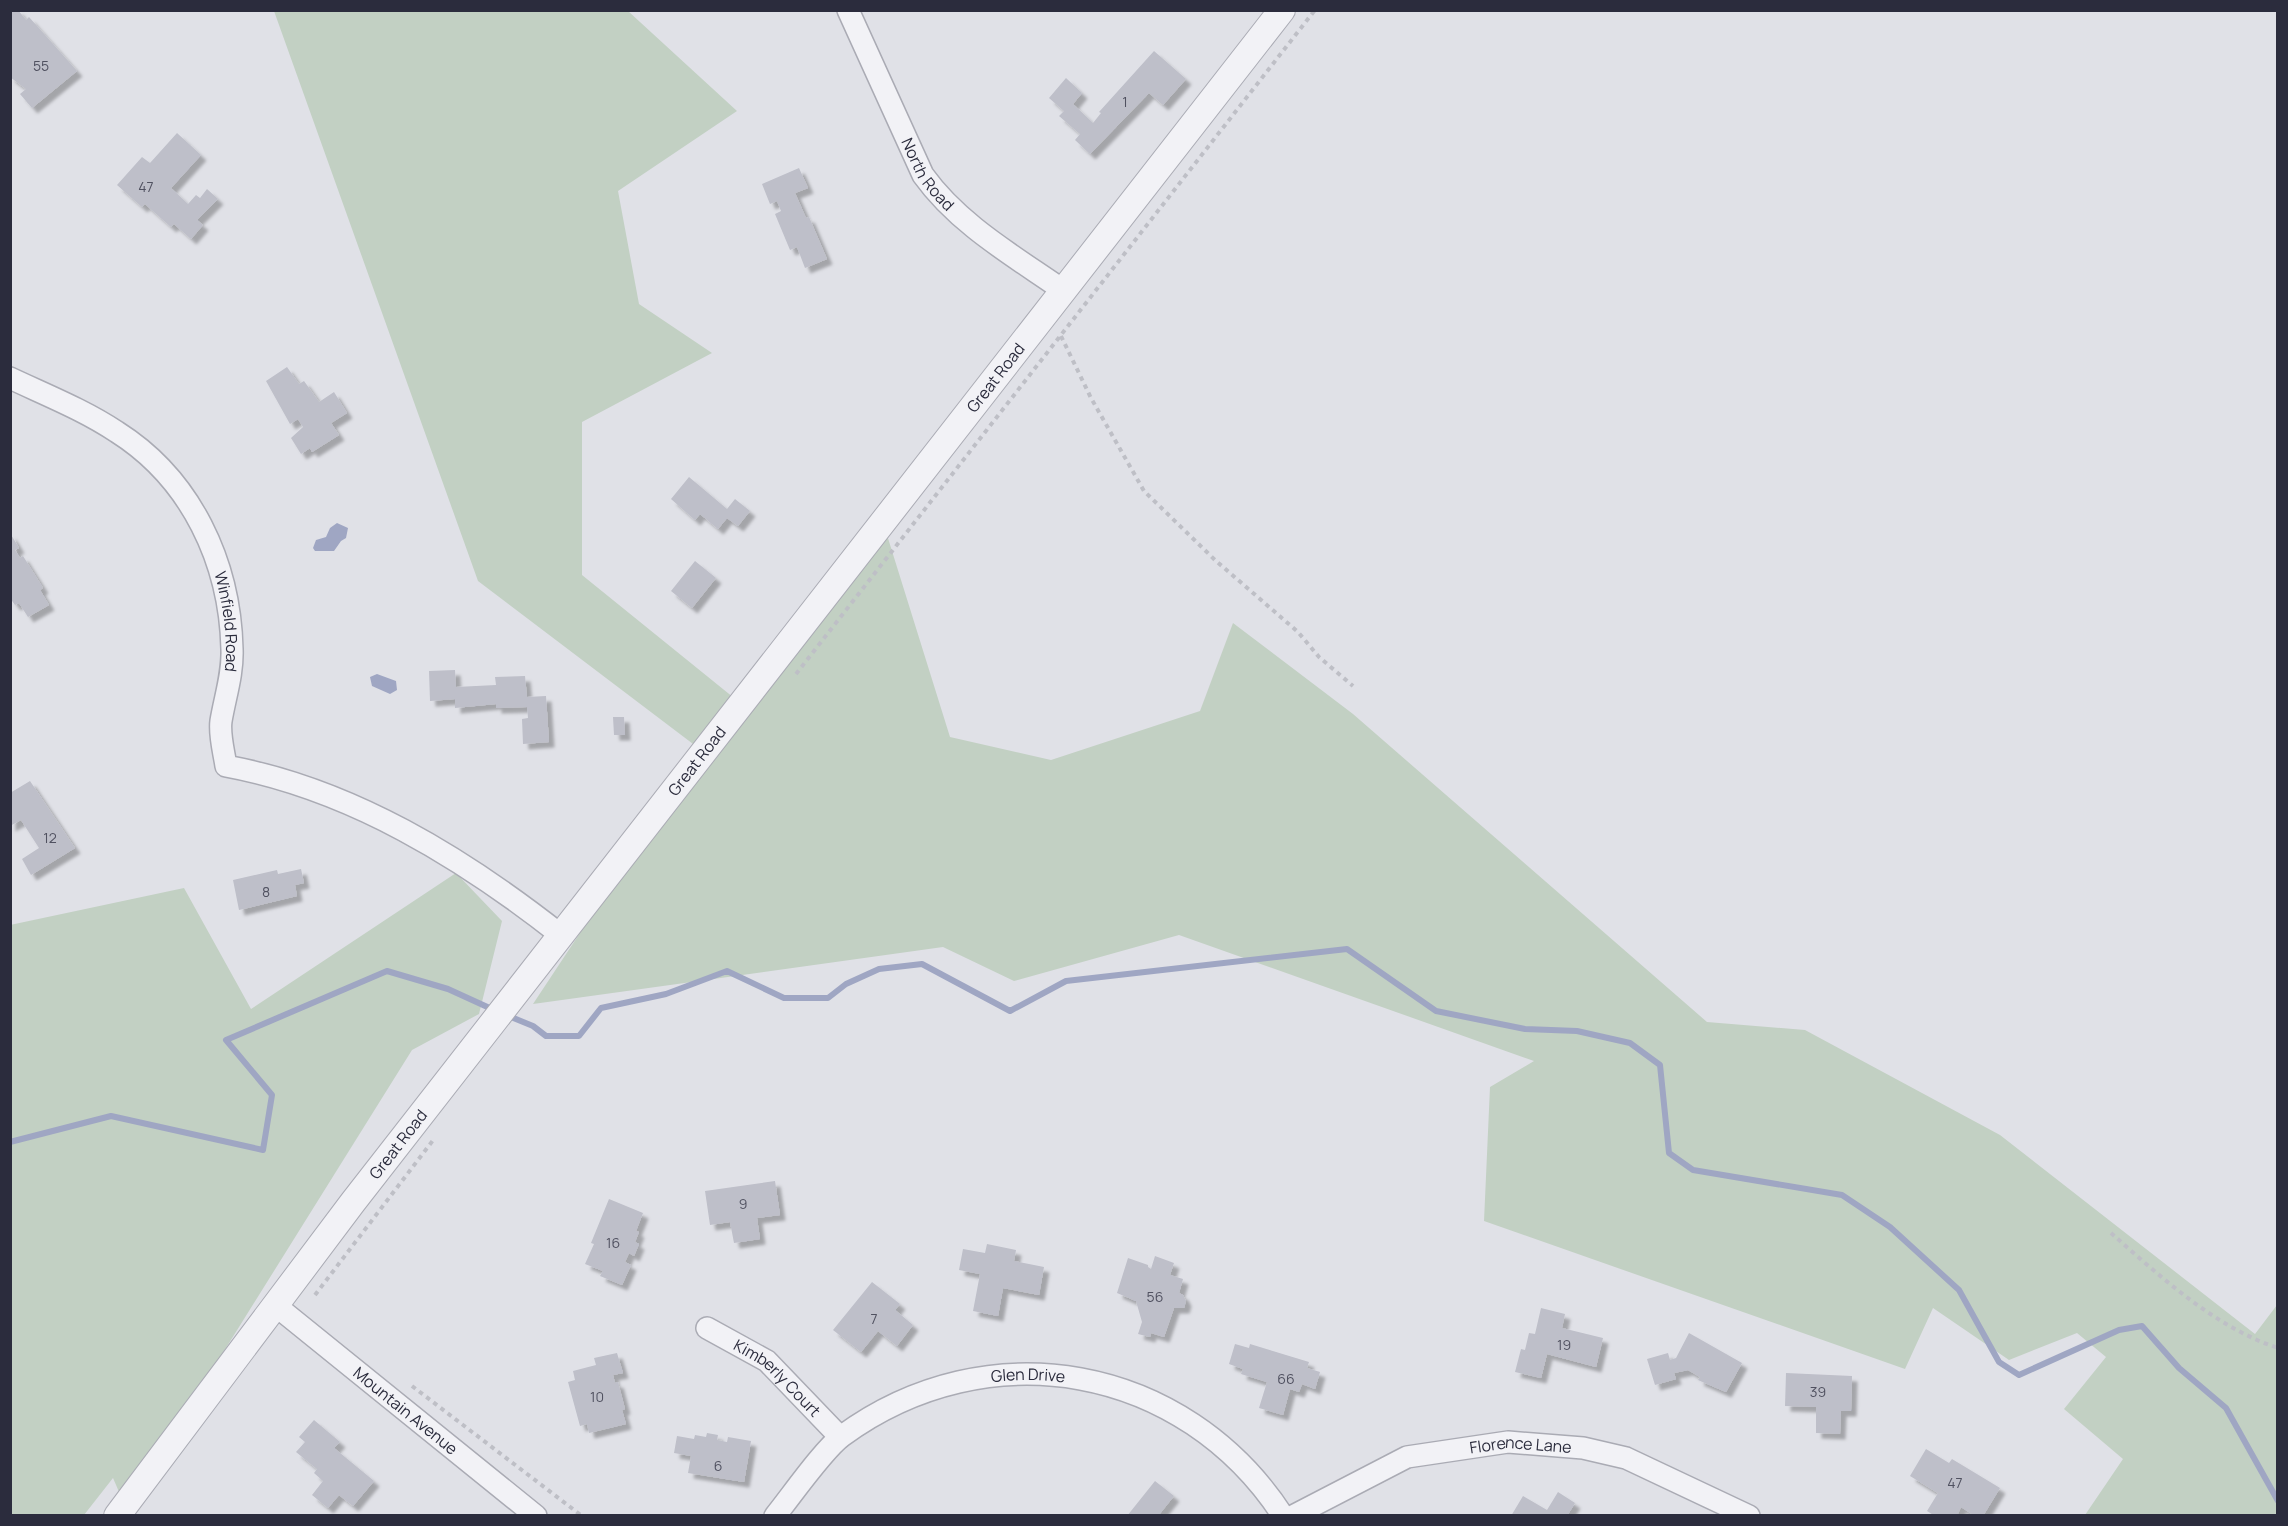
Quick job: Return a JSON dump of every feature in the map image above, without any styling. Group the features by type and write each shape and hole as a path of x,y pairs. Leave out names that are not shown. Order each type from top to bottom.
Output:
{"street":[{"name":"North Road","path":"848,10 923,175 940,199 957,216 1064,291"},
{"name":"Great Road","path":"117,1515 285,1312 562,936 1064,291 1273,15"},
{"name":"Winfield Road","path":"10,378 117,432 146,454 171,479 192,508 209,539 223,577 231,617 232,653 229,688 221,723 226,766 270,774 342,801 397,827 463,864 562,936"},
{"name":"Mountain Avenue","path":"285,1312 536,1515"},
{"name":"Kimberly Court","path":"707,1328 767,1361 840,1437"},
{"name":"Glen Drive","path":"775,1515 840,1437 891,1405 960,1380 1033,1373 1070,1376 1106,1383 1151,1399 1188,1419 1218,1441 1248,1469 1283,1515"},
{"name":"Florence Lane","path":"1293,1515 1407,1457 1508,1442 1583,1448 1626,1458 1749,1515"}],"path":[{"path":"789,683 1315,10"},
{"path":"1061,336 1091,399 1144,491 1215,560 1298,632 1319,657 1353,686"},
{"path":"285,1312 436,1136"},
{"path":"2111,1233 2174,1288 2233,1327 2277,1348"},
{"path":"411,1386 582,1515"}],"green space":[{"path":"274,11 628,11 737,111 618,191 639,304 712,353 582,422 582,575 739,702 882,519 950,737 1051,760 1200,711 1233,623 1353,714 1707,1022 1805,1030 2000,1135 2255,1334 2277,1305 2277,1515 2085,1515 2123,1459 2064,1409 2106,1357 2077,1333 2009,1360 1933,1308 1905,1369 1484,1221 1490,1087 1534,1061 1179,935 1014,981 943,947 533,1004 701,750 478,581"},
{"path":"456,873 502,921 479,1014 412,1050 126,1508 113,1478 84,1515 11,1515 10,925 184,888 251,1009"}],"water":[{"path":"337,523 348,528 346,538 334,551 315,551 313,548 316,540 326,537 330,528"},
{"path":"377,674 396,681 397,690 390,694 372,686 370,677"}],"building":[{"path":"10,10 18,10 26,20 29,17 77,71 32,108 20,94 26,89 10,77"},
{"path":"1154,51 1186,79 1163,105 1149,93 1090,154 1075,140 1080,134 1059,116 1064,111 1049,98 1066,78 1082,93 1073,104 1093,123 1101,113 1099,112"},
{"path":"177,133 201,155 171,188 188,204 196,195 200,198 207,189 218,199 197,220 203,225 191,239 174,224 171,227 145,204 142,207 117,185 142,157 150,163"},
{"path":"799,168 808,188 795,193 806,218 809,217 827,259 805,268 797,247 790,250 775,214 781,211 777,201 770,204 762,184"},
{"path":"287,367 299,384 304,381 319,402 334,392 347,413 331,423 339,435 312,452 310,448 301,454 291,438 303,427 298,419 290,424 266,381"},
{"path":"689,477 727,509 735,499 750,511 738,526 727,518 718,529 700,514 695,520 671,499"},
{"path":"10,533 19,548 15,550 20,558 23,556 43,588 40,590 49,605 28,617 19,603 15,605 10,598"},
{"path":"695,561 716,578 692,608 671,591"},
{"path":"455,670 456,687 496,685 495,677 525,676 527,697 546,696 549,742 523,744 522,719 528,718 527,707 496,708 496,704 455,708 455,699 430,701 429,671"},
{"path":"613,717 624,717 625,735 614,735"},
{"path":"30,781 75,848 31,875 22,859 39,848 21,820 10,826 10,793"},
{"path":"301,869 304,883 295,885 297,896 239,910 233,880 277,870 278,874"},
{"path":"775,1181 780,1215 757,1218 760,1239 734,1243 730,1222 710,1225 705,1191"},
{"path":"609,1199 643,1213 636,1231 639,1232 635,1242 639,1244 634,1256 629,1253 625,1262 631,1265 622,1285 600,1276 603,1271 585,1264"},
{"path":"987,1244 1016,1250 1014,1261 1044,1267 1039,1295 1003,1288 998,1316 973,1311 980,1274 959,1270 963,1249 985,1253"},
{"path":"1155,1256 1174,1263 1170,1275 1183,1279 1179,1293 1186,1301 1184,1308 1174,1308 1164,1337 1151,1333 1150,1337 1138,1334 1142,1322 1136,1301 1117,1293 1128,1258 1148,1265 1151,1269"},
{"path":"872,1282 900,1304 895,1310 913,1325 897,1346 878,1331 861,1352 833,1330"},
{"path":"1541,1308 1565,1314 1562,1328 1603,1338 1596,1367 1547,1354 1541,1378 1515,1372 1521,1349 1525,1350 1529,1333 1535,1334"},
{"path":"1689,1333 1742,1363 1726,1392 1698,1380 1700,1377 1688,1370 1674,1373 1676,1379 1655,1385 1647,1359 1668,1353 1670,1360 1676,1358"},
{"path":"1235,1344 1249,1348 1250,1344 1309,1362 1307,1368 1320,1372 1315,1389 1302,1384 1299,1392 1290,1389 1283,1415 1259,1408 1267,1382 1241,1374 1243,1369 1229,1364"},
{"path":"617,1353 623,1373 613,1375 615,1383 618,1382 625,1409 622,1410 626,1424 589,1433 587,1424 580,1426 568,1382 575,1380 573,1371 596,1365 594,1358"},
{"path":"1786,1373 1852,1376 1851,1411 1841,1411 1840,1434 1816,1433 1816,1407 1785,1406"},
{"path":"314,1420 340,1442 334,1448 374,1481 353,1506 339,1495 328,1508 312,1495 323,1481 314,1473 317,1469 296,1452 305,1442 299,1437"},
{"path":"707,1433 718,1435 717,1440 727,1442 728,1437 751,1441 744,1482 688,1473 691,1456 674,1453 677,1436 694,1439 695,1435 706,1437"},
{"path":"1926,1449 1949,1463 1952,1459 2000,1488 1983,1516 1975,1516 1961,1507 1957,1516 1935,1516 1927,1511 1938,1493 1910,1476"},
{"path":"1155,1481 1174,1496 1158,1516 1127,1516"},
{"path":"1558,1492 1575,1503 1567,1516 1511,1516 1523,1496 1547,1510"}],"waterway":[{"path":"506,1015 533,1026 546,1036 579,1036 601,1008 666,994 727,971 784,998 828,998 846,984 879,969 922,964 1010,1011 1066,981 1347,949 1436,1011 1525,1029 1577,1031 1630,1043 1660,1065 1669,1153 1693,1170 1842,1195 1890,1227 1959,1290 1999,1362 2019,1375 2119,1330 2142,1326 2179,1368 2226,1408 2278,1501"},
{"path":"10,1142 111,1116 263,1150 272,1095 226,1040 387,971 448,989 494,1010"}]}
